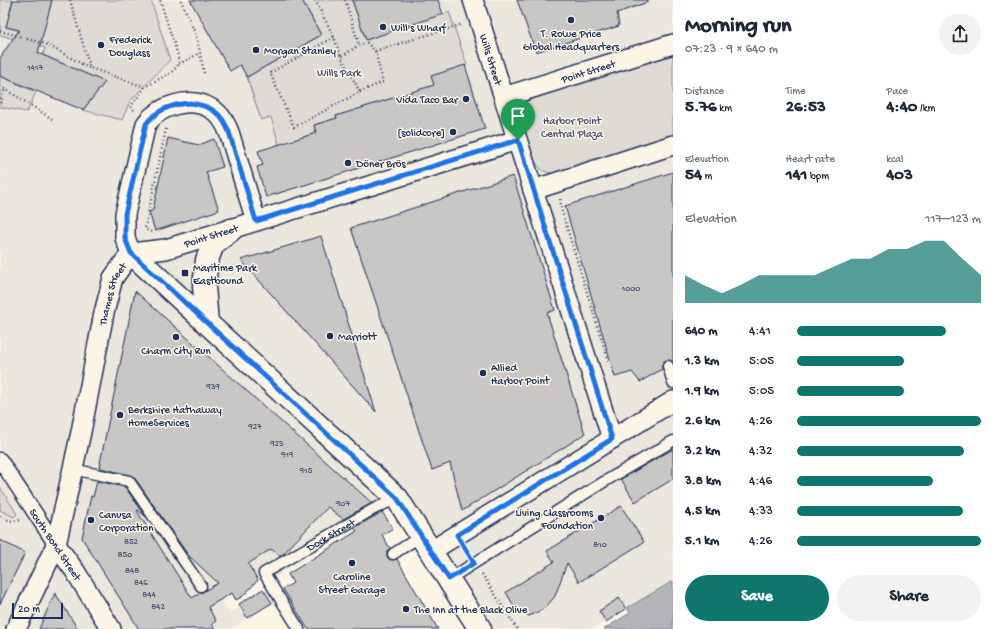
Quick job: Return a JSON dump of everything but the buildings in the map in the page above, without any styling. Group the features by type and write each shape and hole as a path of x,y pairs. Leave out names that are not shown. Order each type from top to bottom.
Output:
{"street":[{"name":"Wills Street","path":"473,0 612,439"},
{"name":"Point Street","path":"504,97 673,44"},
{"name":"Thames Street","path":"16,629 56,545 105,306 113,278 131,253 125,238 125,214 146,124 150,118 158,112 178,104 190,103 210,107 218,114 225,121 229,132 256,221"},
{"name":"Point Street","path":"131,253 166,249 518,140"},
{"path":"533,190 673,145"},
{"path":"207,323 204,286 207,260 213,244 231,230"},
{"path":"131,253 397,498 480,629"},
{"path":"426,544 612,439 673,401"},
{"name":"South Bond Street","path":"0,460 56,545 75,570 111,629"}],"lane":[{"path":"668,366 673,383"},
{"path":"449,579 596,487 673,441"},
{"path":"72,469 130,481 201,586"},
{"name":"Dock Street","path":"299,629 264,573 372,510 397,498"},
{"path":"393,554 426,544"}],"path":[{"path":"70,0 90,68"},
{"path":"160,0 179,59 179,64"},
{"path":"181,0 197,38 204,73"},
{"path":"315,0 334,37 341,57 360,92"},
{"path":"345,0 359,45"},
{"path":"375,51 479,20"},
{"path":"0,31 22,37"},
{"path":"334,37 270,73 294,127 360,92 384,82 375,51 367,43 359,45 341,57"},
{"path":"27,39 46,44 90,68 145,87"},
{"path":"134,110 131,108 132,105 145,87 172,72 179,64 200,54"},
{"path":"0,88 5,89 54,120"},
{"path":"0,103 5,89"},
{"path":"145,229 166,127 164,125"},
{"path":"474,563 517,629"}],"shaded area":[{"path":"151,0 673,0 673,580 593,629 481,629 397,496 270,581 264,573 221,599 230,613 273,586 280,598 230,629 0,629 0,107 27,112 36,92 0,76 0,35 45,48 43,55 105,82 92,98 121,120 130,101 170,60"},
{"path":"673,581 673,629 604,629 630,613 627,608"}],"green space":[{"path":"0,0 13,0 6,27 42,36 52,0 151,0 170,60 130,101 122,120 83,110 105,82 43,55 45,48 0,35"},
{"name":"Wills Park","path":"302,0 352,0 366,39 449,12 467,65 432,76 436,89 425,88 336,116 337,118 314,125 316,133 279,145 271,117 261,120 247,77 321,35"},
{"name":"Harbor Point Central Plaza","path":"673,53 673,135 559,172 546,172 539,167 526,138 522,120 522,107 526,102 534,97"},
{"path":"0,76 36,92 27,112 0,107"},
{"path":"0,487 17,514 14,517 0,510"}],"place":[{"name":"T. Rowe Price Global Headquarters","path":"571,20"},
{"name":"Will's Wharf","path":"383,27"},
{"name":"Frederick Douglass","path":"101,45"},
{"name":"Morgan Stanley","path":"256,50"},
{"name":"Vida Taco Bar","path":"466,99"},
{"name":"[solidcore]","path":"453,132"},
{"name":"Döner Brös","path":"348,163"},
{"name":"Maritime Park Eastbound","path":"185,273"},
{"name":"Marriott","path":"330,336"},
{"name":"Charm City Run","path":"176,337"},
{"name":"Allied Harbor Point","path":"483,373"},
{"name":"Berkshire Hathaway HomeServices","path":"120,415"},
{"name":"Living Classrooms Foundation","path":"601,518"},
{"name":"Canusa Corporation","path":"91,520"},
{"name":"Caroline Street Garage","path":"352,563"},
{"name":"The Inn at the Black Olive","path":"406,609"}],"route":[{"path":"178,104 201,104 210,107 225,121 256,221 518,140 612,439 457,535 474,563 449,579 397,498 131,253 125,238 125,214 146,124 150,118 158,112 178,104"}]}
